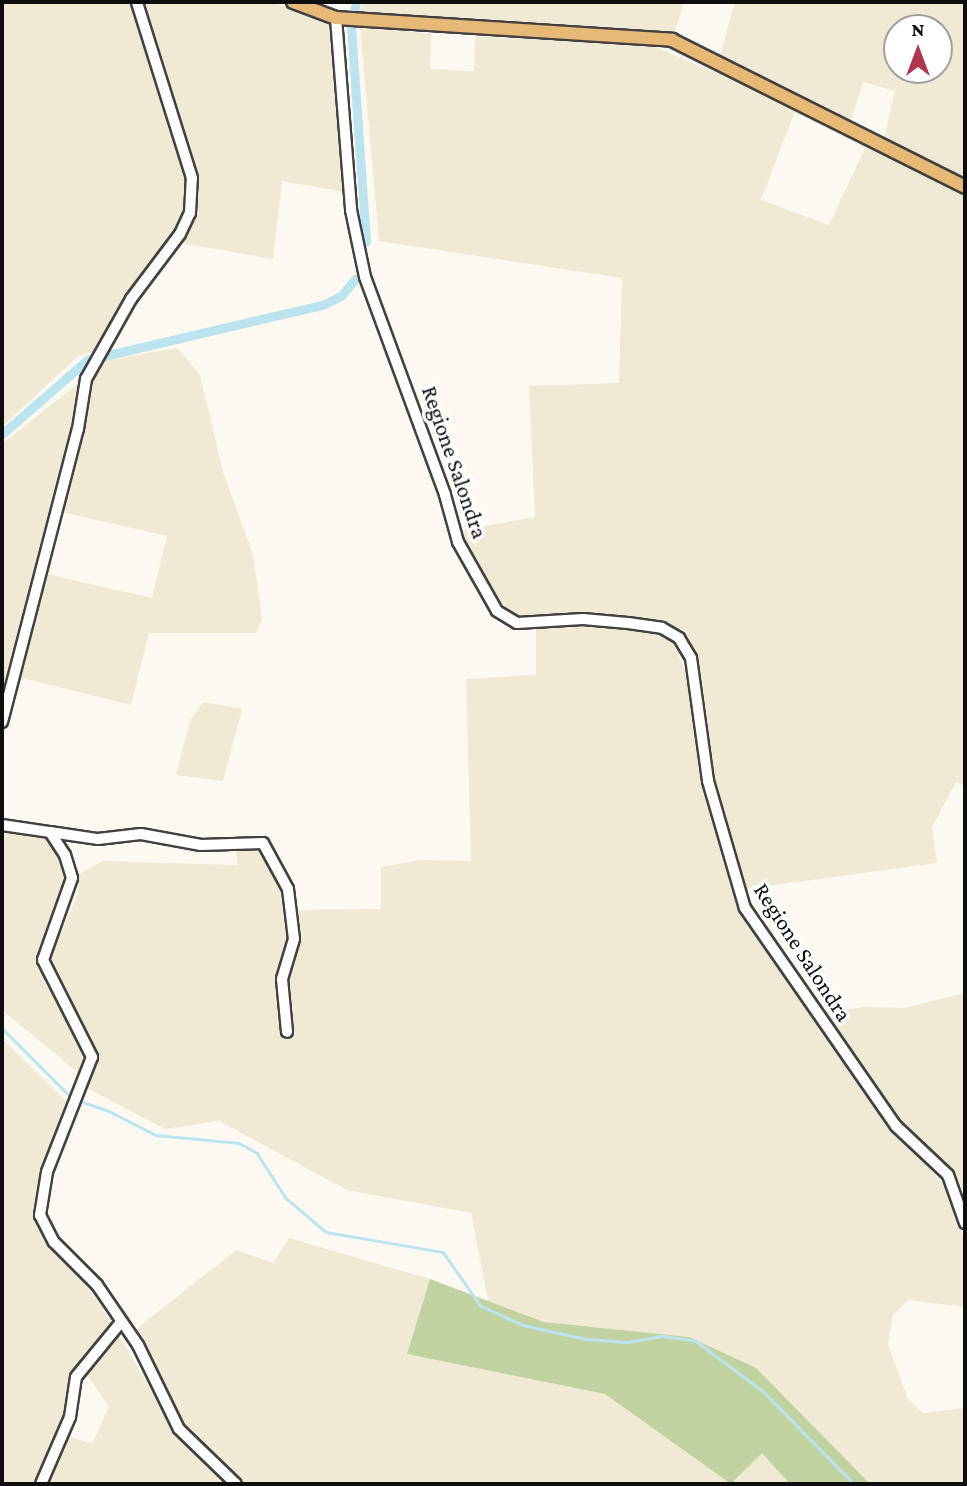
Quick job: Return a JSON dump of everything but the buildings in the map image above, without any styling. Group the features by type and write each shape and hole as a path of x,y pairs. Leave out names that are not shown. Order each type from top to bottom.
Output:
{"main road":[{"path":"293,2 347,19 672,40 965,187"}],"street":[{"path":"2,722 92,365 190,213 192,178 137,2"},
{"name":"Regione Salondra","path":"347,19 351,210 365,277 445,495 458,542 497,611 517,623 583,619 628,622 662,628 679,638 691,658 708,782 745,908 896,1126 948,1175 965,1223"},
{"path":"2,825 98,839 141,834 201,845 263,843 288,889 293,939 282,979 287,1032"},
{"path":"50,832 72,878 43,960 57,994 89,1043 92,1057 47,1172 40,1215 54,1242 97,1285 138,1345 178,1429 236,1484"},
{"path":"41,1484 70,1417 76,1377 121,1322"}],"shaded area":[{"path":"2,2 271,2 333,23 345,192 282,181 273,259 169,241 123,301 94,352 78,356 2,427"},
{"path":"363,2 684,2 673,38 661,34 360,13"},
{"path":"735,2 965,2 965,178 884,139 895,91 863,82 850,124 720,56"},
{"path":"360,26 431,34 430,69 474,71 475,36 654,46 796,108 761,200 829,225 867,144 965,193 965,786 956,782 932,827 937,863 746,889 716,788 701,673 685,630 597,614 515,616 492,594 457,531 535,517 529,386 619,383 622,278 379,241"},
{"path":"177,348 200,375 223,472 253,554 262,619 256,633 149,633 131,705 18,677 47,574 152,598 167,536 61,512 97,362"},
{"path":"84,379 72,440 2,698 2,444"},
{"path":"536,626 619,626 659,633 673,643 686,672 704,778 733,893 753,934 891,1126 948,1189 965,1243 965,1307 908,1300 893,1315 888,1344 908,1399 923,1413 965,1408 965,1484 870,1484 817,1430 689,1337 544,1322 488,1301 471,1213 347,1190 219,1121 165,1129 87,1088 98,1052 55,976 51,955 78,894 78,875 102,861 237,865 236,847 260,846 274,865 285,906 296,910 381,909 381,867 421,860 471,861 466,679 536,675"},
{"path":"203,702 242,709 223,781 176,775 190,721"},
{"path":"2,827 42,835 59,853 65,877 57,911 37,950 44,982 81,1041 86,1062 81,1075 2,1010"},
{"path":"965,993 965,1194 953,1170 909,1132 879,1098 822,1013 864,1007 905,1008"},
{"path":"2,1039 69,1104 35,1206 46,1238 83,1279 113,1326 70,1379 60,1432 37,1484 2,1484"},
{"path":"289,1238 430,1279 407,1354 605,1394 731,1484 245,1484 179,1421 135,1330 236,1250 273,1263"},
{"path":"117,1332 181,1441 229,1484 48,1484 68,1436 92,1444 109,1407 86,1373"},
{"path":"762,1452 790,1484 732,1484"}],"green space":[{"path":"430,1279 544,1322 689,1337 756,1368 870,1484 790,1484 762,1453 731,1484 605,1394 407,1354"}],"waterway":[{"path":"356,2 351,27 366,241"},
{"path":"2,434 87,360 325,304 341,296 356,278"},
{"path":"2,1028 71,1097"},
{"path":"77,1100 109,1111 156,1135 239,1143 257,1153 286,1198 326,1232 443,1252 481,1306 523,1325 586,1339 628,1342 662,1336 696,1341 763,1391 854,1484"}]}
